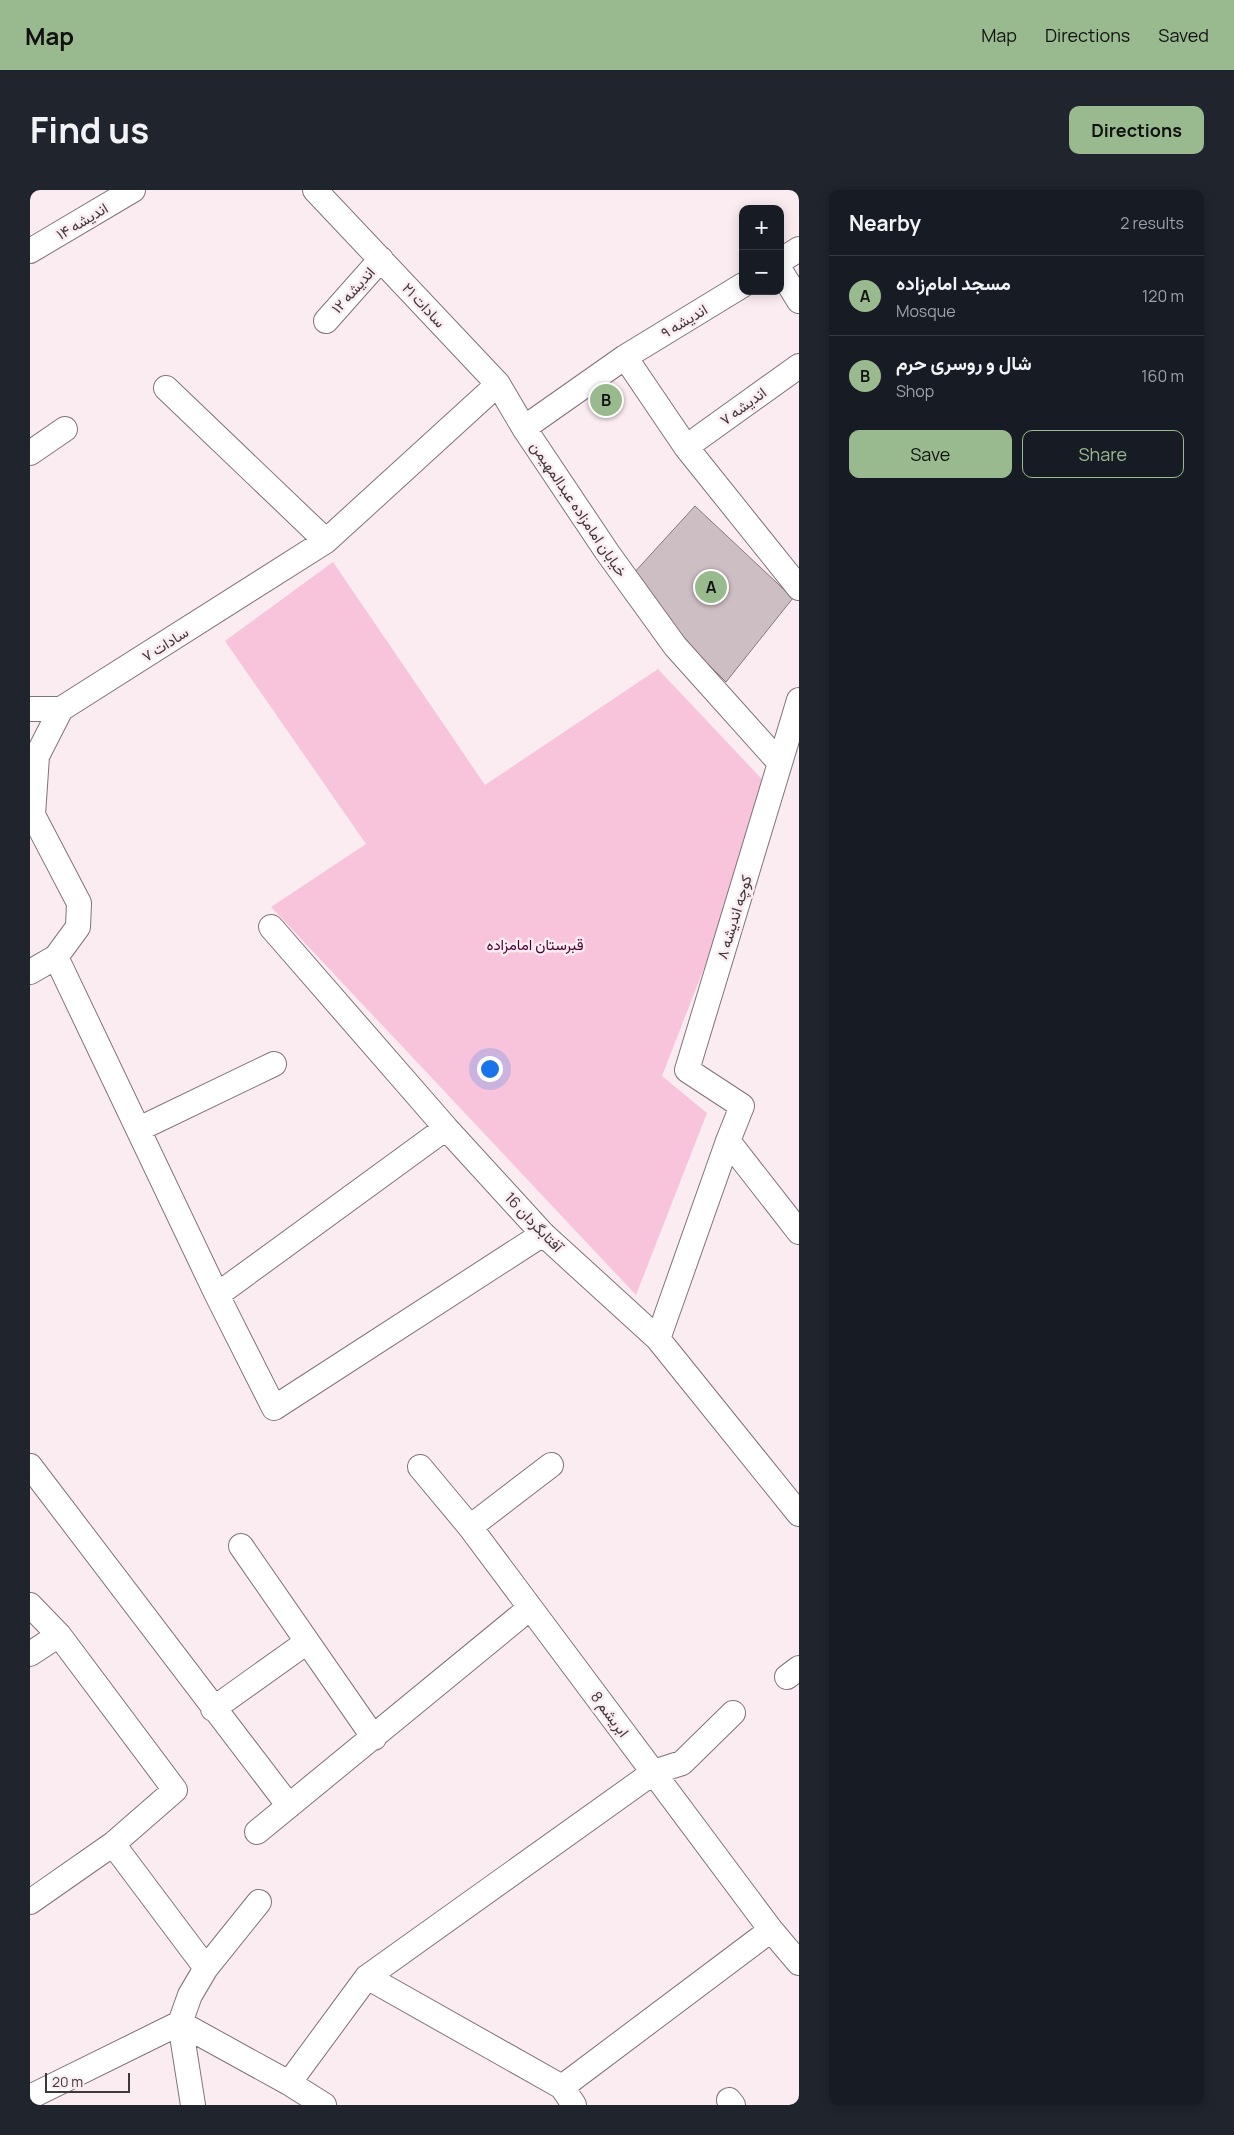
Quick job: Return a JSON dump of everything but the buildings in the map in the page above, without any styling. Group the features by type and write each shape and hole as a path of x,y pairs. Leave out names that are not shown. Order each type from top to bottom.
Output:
{"street":[{"name":"اندیشه ۱۴","path":"30,251 133,190"},
{"name":"سادات ۲۱","path":"315,190 498,384 524,428"},
{"path":"784,258 799,249"},
{"name":"اندیشه ۱۲","path":"326,321 381,259"},
{"path":"784,277 799,301"},
{"name":"اندیشه ۹","path":"625,357 739,287"},
{"path":"625,357 686,447 799,588"},
{"name":"خیابان امامزاده عبدالمهیمن","path":"625,357 524,428 608,552 675,646 780,764"},
{"name":"اندیشه ۷","path":"686,447 799,366"},
{"name":"سادات ۷","path":"61,709 326,541 498,384"},
{"path":"166,388 326,541"},
{"path":"30,453 65,429"},
{"path":"780,764 799,700"},
{"path":"30,709 61,709 38,756 32,816 79,903 78,927 56,957 30,972"},
{"name":"کوچه اندیشه ۸","path":"728,1140 742,1106 687,1070 780,764"},
{"name":"آفتابگردان 16","path":"271,927 446,1128 543,1234 658,1338 799,1514"},
{"path":"56,957 217,1295 274,1408 543,1234"},
{"path":"139,1129 274,1064"},
{"path":"217,1295 446,1128"},
{"path":"728,1140 799,1232"},
{"path":"658,1338 728,1140"},
{"path":"470,1527 550,1465"},
{"path":"30,1466 289,1806"},
{"name":"ابریشم 8","path":"420,1467 470,1527 772,1930 795,1951"},
{"path":"241,1546 374,1738"},
{"path":"30,1605 59,1635 175,1790 113,1844 30,1902"},
{"path":"257,1832 374,1738 530,1608"},
{"path":"30,1654 59,1635"},
{"path":"214,1709 307,1642"},
{"path":"289,2083 367,1977 654,1772 682,1763 733,1713"},
{"path":"113,1844 206,1968"},
{"path":"193,2105 180,2023 190,1995 206,1968 259,1902"},
{"path":"367,1977 568,2096 772,1930"},
{"path":"180,2023 289,2083 324,2105"},
{"path":"30,2098 180,2023"}],"green space":[{"name":"قبرستان امامزاده","path":"333,562 485,785 658,669 773,791 662,1076 707,1113 636,1295 271,907 366,844 225,641"}],"place":[{"name":"شال و روسری حرم","path":"606,400"},
{"name":"مسجد امام‌زاده","path":"711,587"}]}
